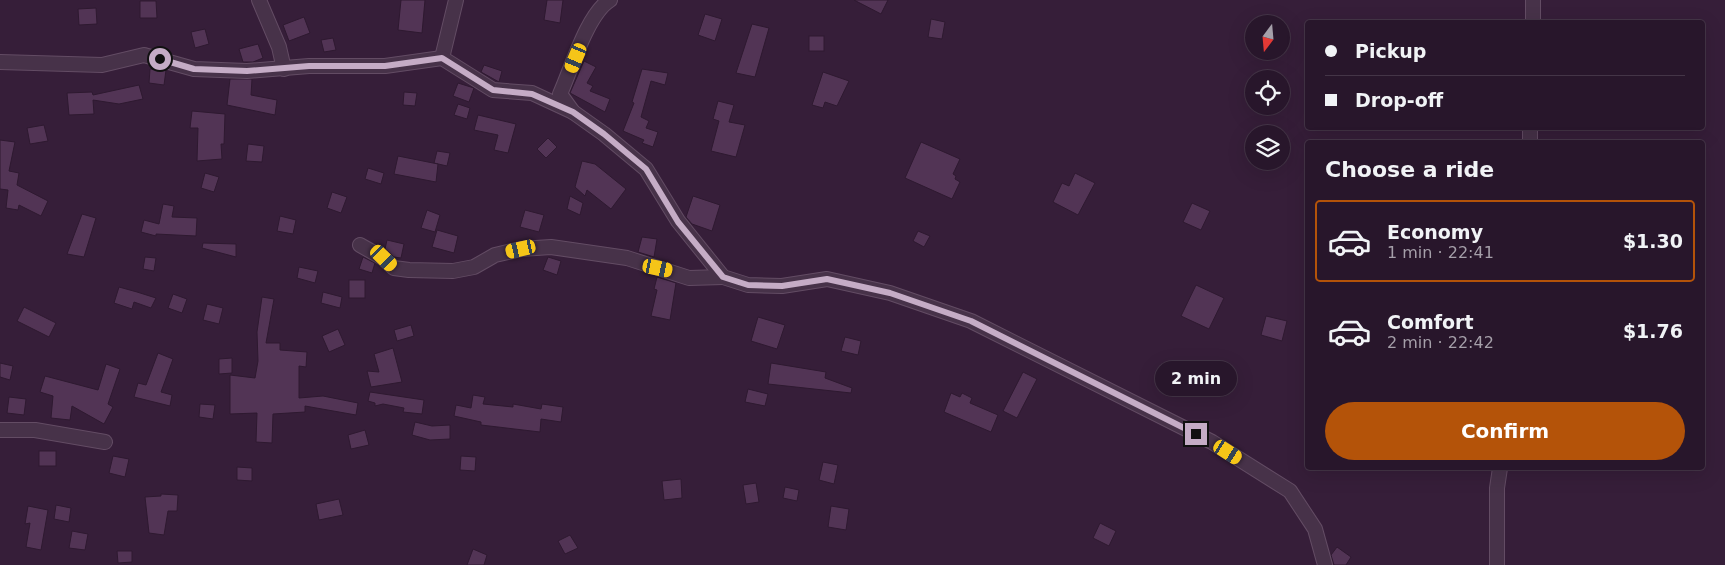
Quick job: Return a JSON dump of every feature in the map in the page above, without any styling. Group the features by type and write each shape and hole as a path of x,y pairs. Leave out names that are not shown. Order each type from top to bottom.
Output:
{"street":[{"path":"259,0 279,48 284,69"},
{"path":"442,58 456,0"},
{"path":"573,112 560,94 592,20 605,3 610,0"},
{"path":"1533,0 1533,20"},
{"path":"0,62 102,65 144,55 194,69 247,71 309,66 385,66 442,58 493,90 532,94 573,112 646,169 678,222 723,277"},
{"path":"360,245 384,258 394,268 409,270 453,270 474,267 495,255 521,249 551,247 627,258 689,278 723,277 748,285 774,286 827,279 890,293 971,321 1212,442 1290,492 1315,529 1325,565"},
{"path":"0,430 35,430 105,442"},
{"path":"1497,565 1497,488 1500,470"}],"building":[{"path":"401,0 425,0 422,33 398,30"},
{"path":"547,0 563,0 560,23 544,20"},
{"path":"854,0 888,0 881,14"},
{"path":"140,1 156,1 157,18 140,18"},
{"path":"96,8 97,24 79,25 78,9"},
{"path":"705,14 722,19 715,41 698,35"},
{"path":"304,17 310,33 289,41 283,25"},
{"path":"931,19 945,22 942,39 928,37"},
{"path":"752,24 769,28 755,77 736,73"},
{"path":"205,29 209,44 195,48 191,32"},
{"path":"809,36 824,36 824,51 809,51"},
{"path":"333,38 336,50 324,52 321,40"},
{"path":"258,44 263,58 253,62 243,62 239,49"},
{"path":"584,61 596,67 587,83 593,86 590,91 610,99 605,112 570,93"},
{"path":"484,65 502,71 499,82 481,72"},
{"path":"150,69 166,70 164,85 149,83"},
{"path":"642,69 668,73 665,85 651,81 641,117 649,121 646,128 658,132 653,147 642,143 644,140 623,131 634,103 632,102"},
{"path":"823,72 849,81 837,106 825,102 823,108 812,105"},
{"path":"230,79 252,79 251,95 277,100 275,115 227,105"},
{"path":"458,83 474,88 469,102 453,96"},
{"path":"139,85 143,99 119,104 93,100 94,114 69,115 67,93 92,92 93,95"},
{"path":"404,92 417,93 415,106 403,105"},
{"path":"718,101 734,105 729,122 745,125 736,157 711,151 719,121 713,119"},
{"path":"458,104 470,108 467,119 454,115"},
{"path":"192,111 225,114 224,144 221,144 222,159 197,161 198,128 190,128"},
{"path":"478,115 516,124 508,153 494,150 498,135 474,130"},
{"path":"44,125 48,141 30,144 27,128"},
{"path":"548,138 557,147 546,158 537,149"},
{"path":"0,140 15,142 9,171 19,173 17,185 48,201 41,216 19,205 18,210 6,208 8,190 0,189"},
{"path":"921,142 960,159 953,174 956,176 955,179 960,182 952,199 905,178"},
{"path":"248,144 264,146 262,162 246,161"},
{"path":"437,151 450,153 447,166 434,163"},
{"path":"398,156 438,164 436,182 394,174"},
{"path":"582,161 595,164 626,189 611,209 587,190 585,196 575,187"},
{"path":"368,168 384,173 381,184 365,179"},
{"path":"205,173 219,177 214,192 201,188"},
{"path":"1075,173 1095,183 1078,215 1053,202 1062,183 1069,186"},
{"path":"332,192 347,197 341,213 327,208"},
{"path":"570,196 583,203 580,215 567,209"},
{"path":"693,196 720,205 712,231 692,224 686,217"},
{"path":"1192,203 1210,211 1201,230 1183,222"},
{"path":"163,204 174,206 172,217 197,218 196,236 156,234 156,236 141,232 144,220 159,224"},
{"path":"427,210 440,215 435,232 421,228"},
{"path":"525,210 544,215 539,232 520,227"},
{"path":"82,214 96,218 84,257 67,254"},
{"path":"280,216 296,220 293,234 277,231"},
{"path":"437,230 458,236 454,253 432,247"},
{"path":"918,231 930,236 924,247 913,241"},
{"path":"642,237 657,239 654,257 638,252"},
{"path":"387,240 404,244 401,258 394,257 385,249"},
{"path":"203,243 236,244 236,257 202,248"},
{"path":"145,257 156,258 154,271 143,269"},
{"path":"363,257 375,263 372,273 359,269"},
{"path":"548,257 561,261 557,275 543,270"},
{"path":"299,267 318,271 315,283 297,278"},
{"path":"657,277 676,283 670,320 651,316 657,290 654,289"},
{"path":"349,280 365,280 365,298 349,298"},
{"path":"1196,285 1224,298 1209,329 1181,316"},
{"path":"119,287 156,298 151,308 134,302 132,309 114,303"},
{"path":"323,292 342,297 340,308 321,303"},
{"path":"173,294 187,299 182,313 168,308"},
{"path":"262,297 274,299 266,343 280,343 280,350 307,352 306,367 299,366 299,398 323,396 358,403 356,415 305,406 305,412 273,414 272,443 256,442 257,413 230,414 230,375 255,378 258,361 257,332"},
{"path":"207,304 223,308 219,324 203,320"},
{"path":"24,307 56,323 49,337 17,321"},
{"path":"1266,316 1287,321 1282,341 1261,335"},
{"path":"758,317 785,325 777,349 751,341"},
{"path":"411,325 414,336 397,341 394,330"},
{"path":"338,329 345,345 329,352 322,336"},
{"path":"845,337 861,341 858,355 841,351"},
{"path":"393,348 402,382 371,387 367,371 379,372 374,354"},
{"path":"158,353 173,359 161,392 172,395 170,406 134,397 138,383 146,385"},
{"path":"232,358 232,373 219,374 219,359"},
{"path":"0,363 13,366 10,380 0,377"},
{"path":"771,363 826,372 825,378 852,388 851,393 768,384"},
{"path":"106,364 120,369 108,404 113,407 104,424 72,406 70,420 51,418 53,396 40,392 45,376 98,390"},
{"path":"1023,372 1037,379 1017,418 1003,411"},
{"path":"748,389 768,394 765,406 745,402"},
{"path":"370,392 424,400 422,414 403,412 404,408 383,404 375,406 375,403 368,401"},
{"path":"951,393 960,397 962,393 972,398 970,403 998,415 991,432 944,412"},
{"path":"473,395 485,397 483,404 513,407 513,404 541,409 542,404 563,407 561,422 541,419 540,432 481,425 481,422 454,416 456,405 471,408"},
{"path":"9,397 26,399 24,415 7,413"},
{"path":"200,404 215,405 213,419 199,417"},
{"path":"415,422 432,426 450,425 450,439 430,440 412,435"},
{"path":"365,430 369,445 351,449 348,435"},
{"path":"39,451 56,451 56,466 39,466"},
{"path":"113,456 129,459 125,477 109,473"},
{"path":"461,456 476,457 475,471 460,470"},
{"path":"823,462 838,465 834,484 819,480"},
{"path":"237,467 252,468 252,481 237,480"},
{"path":"681,479 682,498 664,500 662,481"},
{"path":"756,483 759,502 746,504 743,485"},
{"path":"785,487 799,490 797,501 783,498"},
{"path":"161,494 178,495 177,511 168,511 164,535 149,533 145,497 161,496"},
{"path":"339,499 343,515 319,520 316,504"},
{"path":"56,505 71,508 69,522 54,519"},
{"path":"28,506 48,510 41,550 26,547 30,523 25,524"},
{"path":"831,506 849,509 846,530 828,527"},
{"path":"1100,523 1116,531 1109,546 1093,538"},
{"path":"72,531 88,534 85,550 69,548"},
{"path":"570,535 578,548 565,554 558,541"},
{"path":"1337,547 1351,557 1346,565 1334,565 1331,555"},
{"path":"473,549 487,555 484,565 467,565"},
{"path":"117,551 132,551 132,562 118,563"}],"route":[{"path":"160,59 194,69 247,71 309,66 385,66 442,58 493,90 532,94 573,112 604,134 646,169 678,222 723,277 748,285 782,286 827,279 890,293 971,321 1065,370 1196,434"}]}
